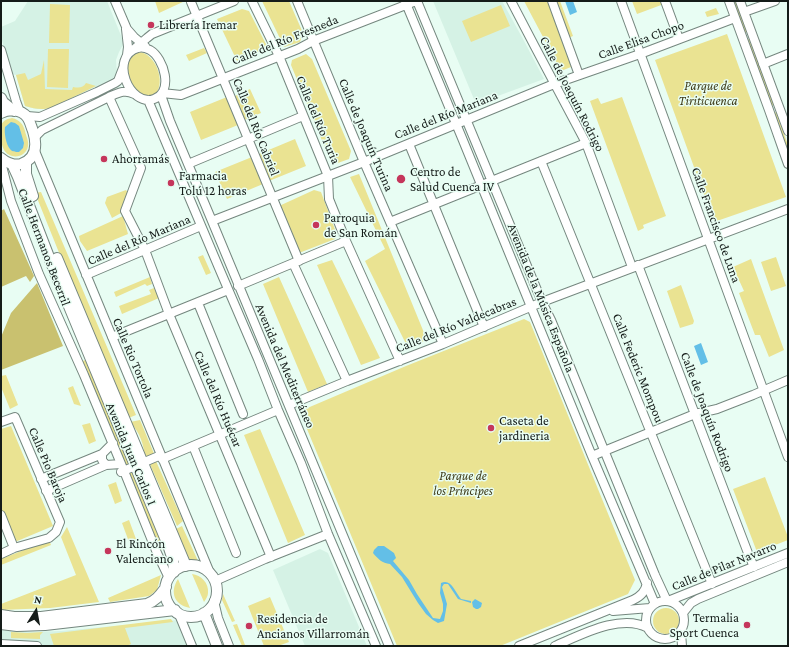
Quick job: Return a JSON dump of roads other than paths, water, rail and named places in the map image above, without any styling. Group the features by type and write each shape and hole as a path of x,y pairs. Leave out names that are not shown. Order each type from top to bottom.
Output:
{"main road":[{"path":"1,98 3,102 20,113 30,122 36,142 35,151 26,162 21,164 12,164 1,158"},
{"path":"1,113 9,110 20,113"},
{"name":"Calle Hermanos Becerril","path":"26,162 27,181 85,335"},
{"name":"Calle Hermanos Becerril","path":"12,164 56,275 85,335"},
{"name":"Avenida Juan Carlos I","path":"85,335 139,464 186,566"},
{"name":"Avenida Juan Carlos I","path":"139,464 173,560 169,579"},
{"path":"1,615 14,617 41,617 147,604 158,598 169,579 178,569 193,565 205,569 212,577 216,587 217,593 210,608 201,614 189,616 177,611 168,601 166,593 169,579"},
{"path":"1,624 17,626 40,625 177,611"},
{"path":"201,614 210,646"},
{"path":"201,614 217,646"}],"street":[{"path":"35,137 42,130 119,92 126,91 148,100 156,98 161,94 165,86 165,74 156,55 148,49 137,46 115,1"},
{"path":"127,55 152,34 234,1"},
{"name":"Calle del Río Turia","path":"252,1 278,56 328,176 329,200 400,361"},
{"name":"Calle de Joaquín Turina","path":"297,1 364,162 443,344"},
{"name":"Calle del Río Fresneda","path":"161,94 181,95 406,3 416,1"},
{"name":"Avenida de la Música Española","path":"416,1 542,302 551,320 655,575 668,601"},
{"name":"Calle de Joaquín Rodrigo","path":"511,1 586,144 695,414 754,567"},
{"path":"552,1 579,75"},
{"name":"Calle Francisco de Luna","path":"621,1 788,457"},
{"path":"665,1 679,39"},
{"path":"729,1 788,164"},
{"path":"740,1 788,132"},
{"path":"744,12 775,1"},
{"name":"Calle del Río Cabriel","path":"191,2 272,198 296,262 347,381"},
{"name":"Avenida de la Música Española","path":"406,3 592,456 647,583 652,606"},
{"name":"Calle Elisa Chopo","path":"554,84 640,54 735,18"},
{"path":"1,50 20,113 40,117 118,81 127,55 128,47 126,26"},
{"path":"763,64 788,54"},
{"path":"123,68 126,81 134,94"},
{"name":"Calle del Río Mariana","path":"212,221 409,144 554,84"},
{"name":"Avenida del Mediterráneo","path":"161,94 170,121 238,286 389,646"},
{"name":"Calle del Río Huécar","path":"109,97 141,168 125,211 144,250 169,314 271,557"},
{"name":"Avenida del Mediterráneo","path":"148,100 258,359 301,463 328,534 376,646"},
{"path":"188,164 303,116"},
{"path":"409,144 484,327"},
{"path":"390,222 586,144"},
{"name":"Calle Rio Tortola","path":"35,151 212,577"},
{"name":"Calle Federic Mompou","path":"541,161 712,584"},
{"name":"Calle Hermanos Becerril","path":"1,162 8,191 20,227 68,340"},
{"name":"Calle del Río Valdecabras","path":"289,405 443,344 542,302 788,209"},
{"name":"Calle del Río Mariana","path":"86,275 201,226"},
{"path":"238,286 346,241"},
{"path":"112,337 228,290"},
{"path":"198,303 243,414"},
{"name":"Avenida Juan Carlos I","path":"68,340 169,579"},
{"path":"592,456 695,414 717,409 788,380"},
{"path":"102,454 102,460 106,465 122,469 193,446 278,410"},
{"name":"Calle Pio Baroja","path":"1,422 15,417 60,522 56,532 48,538 14,548"},
{"path":"41,479 102,454 112,443"},
{"path":"193,446 236,554"},
{"path":"46,491 106,465"},
{"path":"1,515 14,548 1,554"},
{"path":"212,577 271,557 328,534"},
{"name":"Calle de Pilar Navarro","path":"668,601 788,553"},
{"name":"Calle de Pilar Navarro","path":"683,613 693,601 788,562"},
{"path":"519,646 639,597 645,590 647,583"},
{"path":"214,601 218,618 229,646"},
{"path":"605,612 652,606 661,601 668,601 677,605 683,613 685,623 681,632 682,646"},
{"path":"652,606 646,618 648,628 654,636 666,643 681,632"},
{"path":"177,611 192,646"},
{"path":"555,646 603,626 619,623 638,623 648,628"},
{"path":"1,644 37,646"}],"water":[{"path":"565,1 573,1 577,12 570,15"},
{"path":"11,122 19,126 24,143 23,148 19,152 14,152 11,150 6,142 5,127"},
{"path":"701,343 708,362 701,365 694,346"},
{"path":"378,546 384,546 394,553 396,558 393,561 409,580 433,618 440,619 443,611 440,593 441,583 448,582 461,599 471,601 471,603 458,599 448,584 444,584 442,587 447,604 444,621 438,623 433,620 426,614 418,603 402,577 390,564 380,560 373,553"},
{"path":"475,599 482,603 481,607 478,609 473,607 472,602"}],"place":[{"name":"Librería Iremar","path":"151,25"},
{"name":"Ahorramás","path":"104,159"},
{"name":"Centro de Salud Cuenca IV","path":"401,179"},
{"name":"Farmacia Tolú 12 horas","path":"171,183"},
{"name":"Parroquia de San Román","path":"316,225"},
{"name":"Caseta de jardineria","path":"491,428"},
{"name":"El Rincón Valenciano","path":"108,551"},
{"name":"Termalia Sport Cuenca","path":"747,625"},
{"name":"Residencia de Ancianos Villarromán","path":"249,626"}],"park label":[{"name":"Parque de Tiriticuenca","path":"708,94"},
{"name":"Parque de los Príncipes","path":"463,484"}]}
